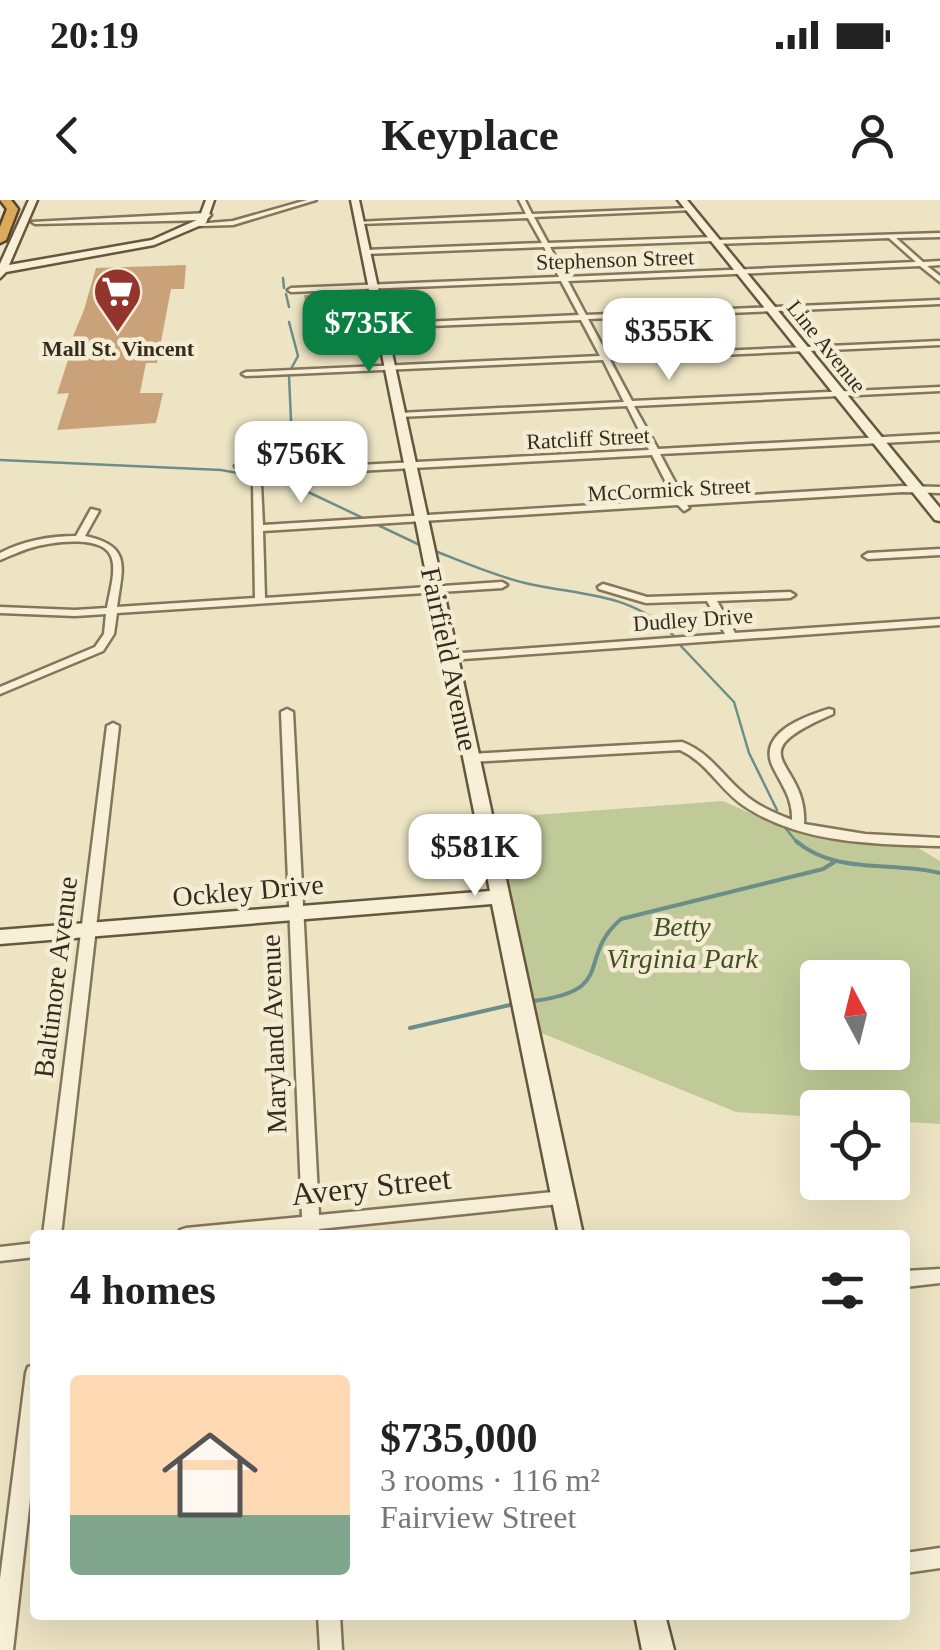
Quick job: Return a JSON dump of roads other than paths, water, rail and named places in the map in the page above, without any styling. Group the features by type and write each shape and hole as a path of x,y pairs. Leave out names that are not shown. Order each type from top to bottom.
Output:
{"highway":[{"path":"11,218 31,201"},
{"path":"0,240 11,218 12,205 2,202"}],"street":[{"path":"1,272 159,241 205,219 210,200"},
{"path":"205,219 36,222 237,222 314,200"},
{"name":"Fairfield Avenue","path":"355,200 399,416 425,520 426,548 570,1230"},
{"path":"522,200 683,505"},
{"path":"1,272 31,201"},
{"path":"358,222 686,205"},
{"name":"Line Avenue","path":"686,205 940,517"},
{"path":"364,252 940,234"},
{"path":"890,236 940,280"},
{"path":"10,255 20,262 64,259"},
{"name":"Stephenson Street","path":"291,290 940,263"},
{"path":"380,326 940,302"},
{"path":"246,374 940,343"},
{"path":"399,416 940,389"},
{"name":"Ratcliff Street","path":"239,466 320,470 940,437"},
{"path":"257,484 260,602"},
{"name":"McCormick Street","path":"258,530 425,520 434,523 940,490"},
{"path":"79,540 94,511"},
{"path":"0,558 32,542 79,540 104,544 116,553 109,634 99,649 0,691"},
{"path":"868,556 940,552"},
{"path":"0,610 111,611 502,585"},
{"path":"603,588 641,599 712,600 790,594"},
{"path":"712,600 732,637"},
{"name":"Dudley Drive","path":"449,656 940,622"},
{"name":"Maryland Avenue","path":"287,712 311,1229"},
{"path":"798,824 798,808 776,764 775,748 787,731 829,712"},
{"name":"Baltimore Avenue","path":"53,1230 113,726"},
{"path":"470,758 682,746 700,755 751,806 798,824 866,836 940,842"},
{"name":"Ockley Drive","path":"0,938 500,898"},
{"name":"Avery Street","path":"311,1229 563,1198"},
{"path":"0,1254 30,1251"},
{"path":"910,1279 940,1276"},
{"path":"2,1650 30,1415"},
{"path":"910,1562 940,1558"},
{"path":"329,1620 330,1650"},
{"path":"651,1620 658,1650"}],"waterway":[{"path":"283,278 284,288"},
{"path":"286,294 289,307"},
{"path":"289,322 298,356 291,369"},
{"path":"289,376 293,465"},
{"path":"0,460 221,470 294,483"},
{"path":"293,474 306,491 422,546"},
{"path":"430,549 513,580 623,603 641,611 674,636"},
{"path":"679,644 734,702 749,753 777,810"},
{"path":"784,826 798,844"},
{"path":"796,841 828,859 940,873"},
{"path":"533,1001 560,996 587,981 600,947 621,919 823,869 836,861"},
{"path":"410,1028 510,1005"}],"place":[{"name":"Mall St. Vincent","path":"118,334"}],"park label":[{"name":"Betty Virginia Park","path":"682,942"}]}
